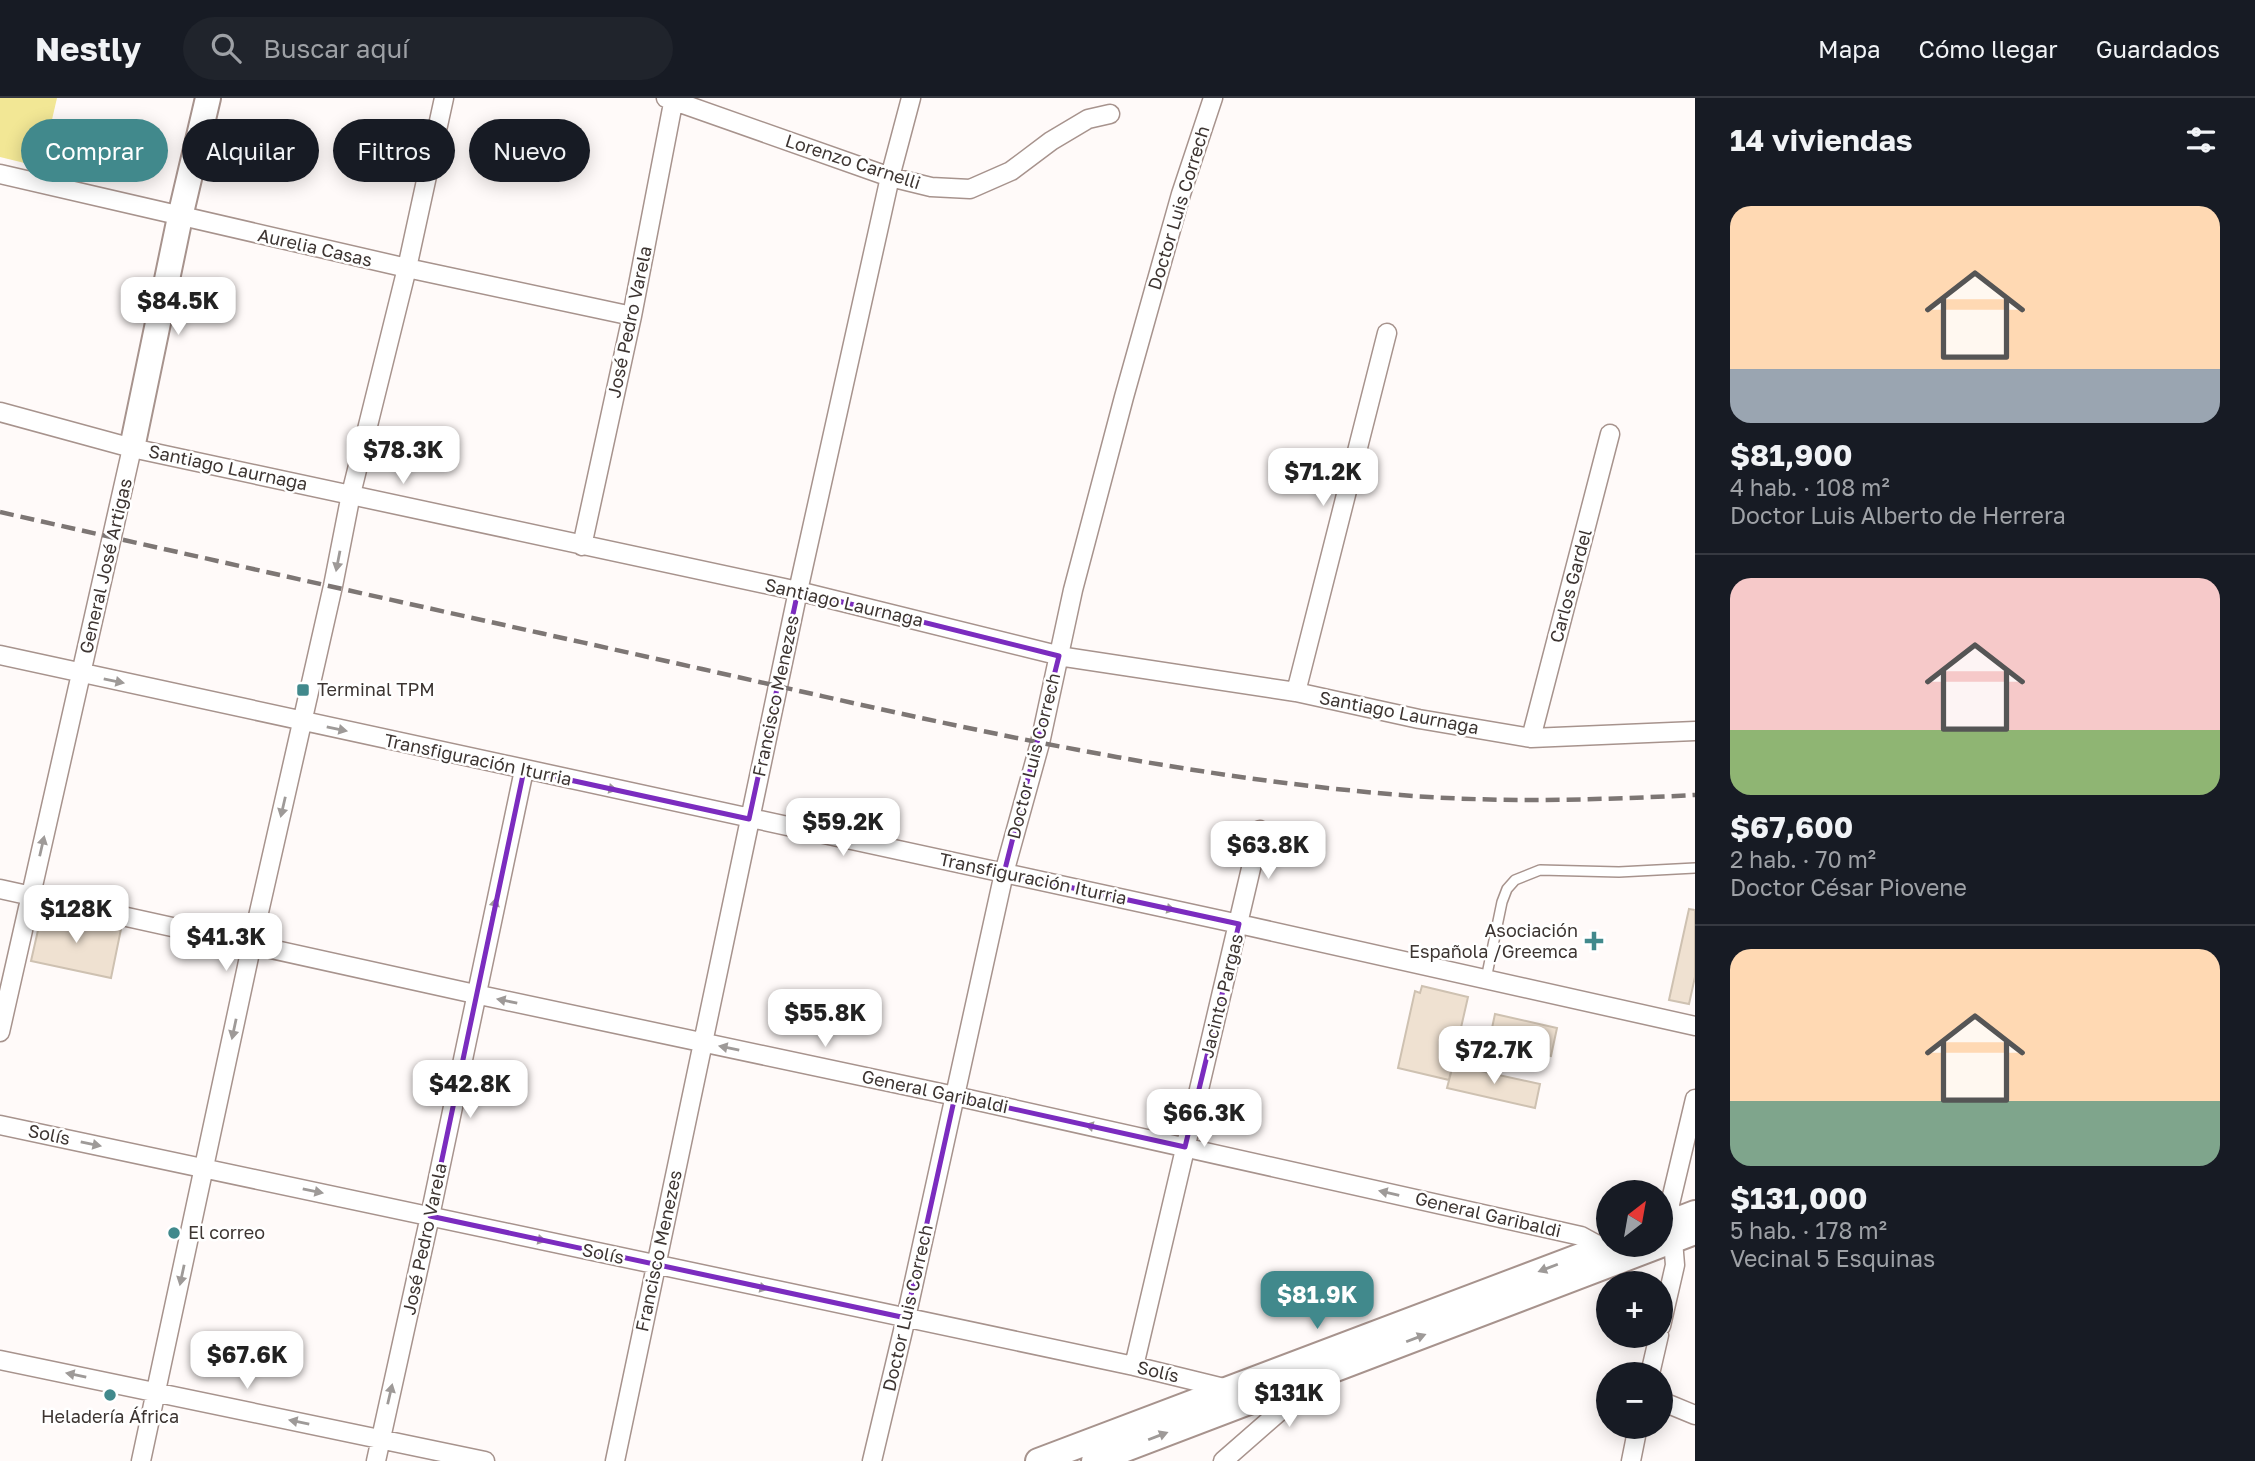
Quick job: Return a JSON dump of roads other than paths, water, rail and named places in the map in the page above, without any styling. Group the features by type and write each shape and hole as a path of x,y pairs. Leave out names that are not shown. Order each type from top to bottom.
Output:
{"street":[{"name":"General José Artigas","path":"0,1032 208,98"},
{"path":"141,1461 351,494 407,268 444,98"},
{"name":"Francisco Menezes","path":"615,1461 798,591 890,177 911,98"},
{"name":"Doctor Luis Correch","path":"872,1461 1004,873 1040,743 1073,590 1181,194 1213,98"},
{"name":"Lorenzo Carnelli","path":"671,99 890,177 931,187 970,189 1011,171 1051,141 1088,120 1110,114"},
{"name":"José Pedro Varela","path":"582,546 632,316 671,99"},
{"name":"Aurelia Casas","path":"0,174 180,217 632,316"},
{"path":"1296,692 1387,333"},
{"name":"Santiago Laurnaga","path":"0,412 132,448 798,591 1059,656 1296,692 1419,719 1531,738 1695,731"},
{"name":"Carlos Gardel","path":"1531,738 1610,434"},
{"name":"Transfiguración Iturria","path":"0,655 1239,924 1695,1026"},
{"name":"José Pedro Varela","path":"376,1461 524,770"},
{"name":"Jacinto Pargas","path":"1134,1366 1259,830"},
{"name":"General Garibaldi","path":"0,889 1185,1147 1581,1236 1596,1245"},
{"path":"1673,1274 1675,1230 1670,1204 1695,1099"},
{"name":"Solís","path":"0,1125 1134,1366 1233,1397"},
{"path":"1675,1230 1695,1213"},
{"path":"1038,1461 1277,1381 1596,1257"},
{"path":"0,1360 485,1461"},
{"path":"1223,1461 1279,1412 1283,1402 1277,1381"},
{"path":"1094,1461 1233,1397"},
{"path":"1673,1406 1695,1415"},
{"path":"1631,1461 1635,1439"}],"lane":[{"path":"1486,979 1502,902 1507,889 1515,880 1540,870 1619,872 1695,868"}],"railway":[{"path":"0,512 962,727 1224,775 1437,798 1548,800 1695,795"}],"place":[{"name":"Terminal TPM","path":"303,690"},
{"name":"Asociación Española /Greemca","path":"1594,941"},
{"name":"El correo","path":"174,1233"},
{"name":"Heladería África","path":"110,1395"}]}
